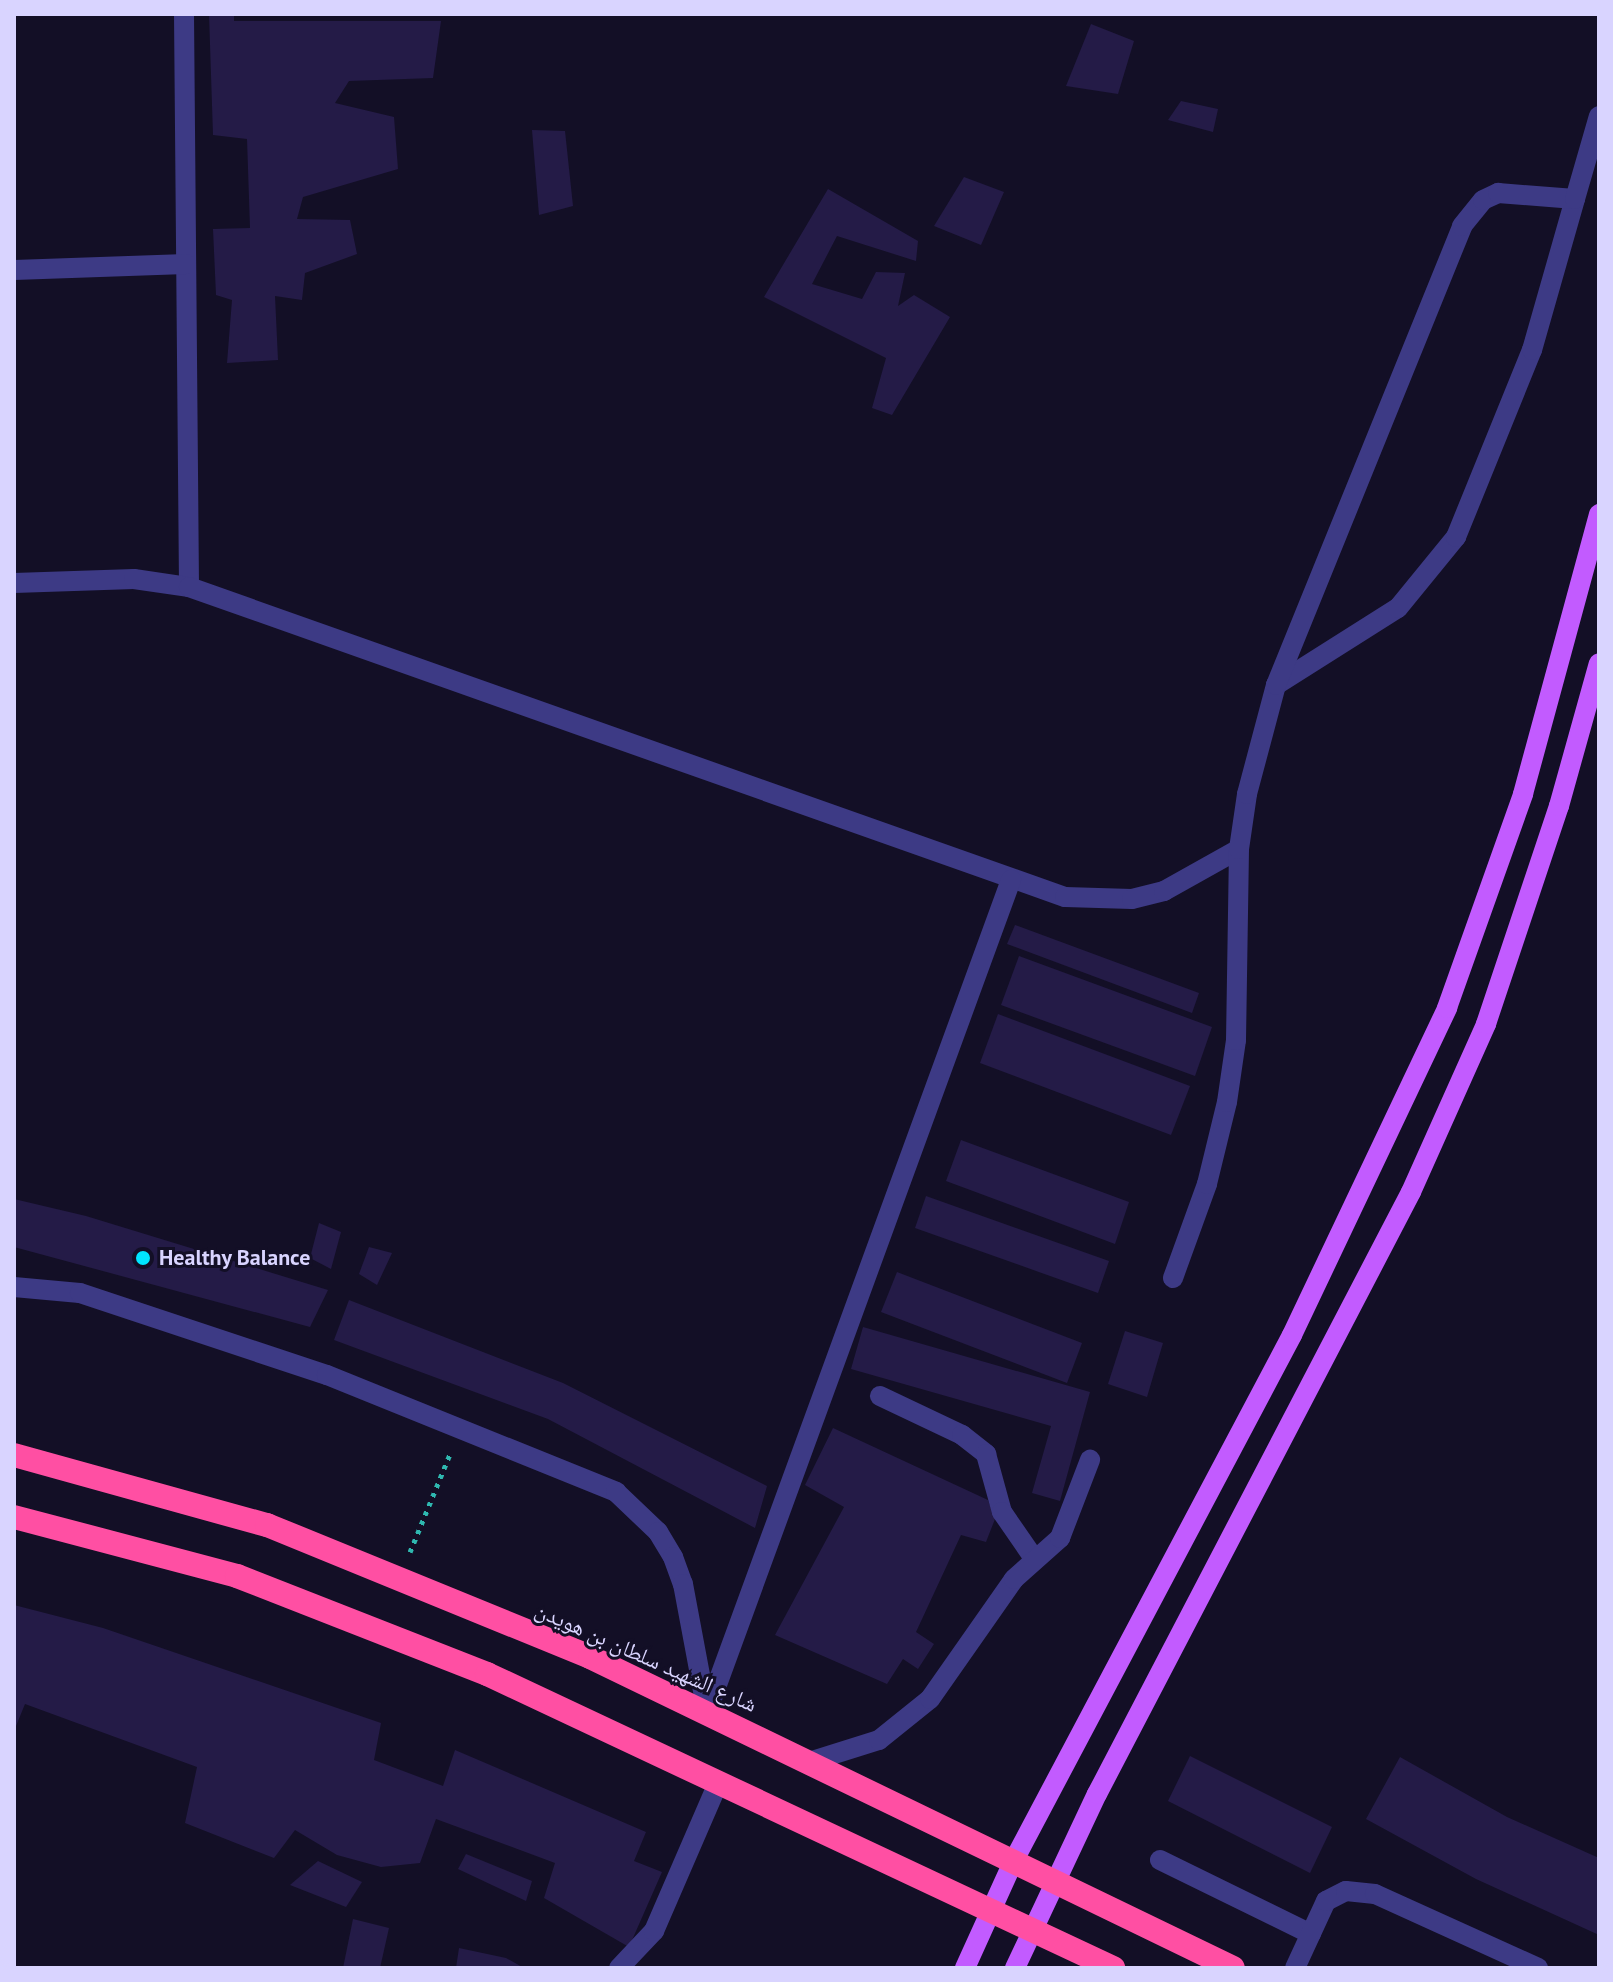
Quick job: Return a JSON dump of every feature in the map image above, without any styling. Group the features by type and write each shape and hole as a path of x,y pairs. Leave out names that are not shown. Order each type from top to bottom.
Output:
{"highway":[{"name":"شارع الشهيد سلطان بن هويدن","path":"14,1455 117,1479 267,1525 399,1579 707,1712 812,1761 1054,1884 1233,1968"},
{"path":"14,1517 237,1576 487,1674 991,1908 1113,1968"}],"main road":[{"path":"965,1968 1013,1862 1292,1335 1447,1008 1523,794 1599,514"},
{"path":"1015,1968 1054,1884 1411,1192 1486,1024 1559,806 1599,663"}],"street":[{"path":"184,14 189,587"},
{"path":"1276,685 1398,608 1456,537 1532,350 1599,116"},
{"path":"1173,1278 1207,1184 1227,1102 1236,1040 1239,849 1250,780 1276,685 1471,212 1491,197 1515,191 1575,199"},
{"path":"14,270 186,264"},
{"path":"14,583 134,579 189,587 1065,897 1132,899 1164,891 1239,849"},
{"path":"707,1712 1011,880"},
{"path":"14,1287 80,1293 327,1375 591,1478 616,1492 658,1532 683,1584 707,1712"},
{"path":"880,1396 962,1435 986,1454 1002,1512 1033,1557"},
{"path":"812,1761 868,1745 910,1718 1033,1557 1052,1546 1066,1529 1090,1460"},
{"path":"619,1968 654,1931 719,1781"},
{"path":"1160,1860 1311,1934"},
{"path":"1295,1968 1326,1901 1346,1891 1375,1894 1538,1968"}],"path":[{"path":"399,1579 461,1428"}],"building":[{"path":"209,14 234,14 234,21 441,21 433,78 349,81 335,103 394,117 398,169 303,197 297,219 350,220 357,254 305,273 302,300 275,296 278,360 227,363 232,300 216,295 213,229 250,228 247,139 213,135"},
{"path":"1091,24 1134,41 1118,94 1066,86"},
{"path":"1181,101 1218,109 1213,132 1168,120"},
{"path":"532,130 565,131 573,206 539,215"},
{"path":"964,177 1004,192 981,245 934,226"},
{"path":"828,189 918,241 916,261 837,236 812,284 862,299 876,272 905,273 898,306 914,295 950,317 892,415 872,408 886,358 764,297"},
{"path":"1015,925 1199,993 1192,1013 1007,944"},
{"path":"1019,956 1212,1027 1195,1076 1001,1005"},
{"path":"998,1014 1190,1086 1171,1135 980,1063"},
{"path":"961,1140 1129,1202 1115,1244 946,1181"},
{"path":"926,1196 1109,1261 1098,1293 915,1228"},
{"name":"Healthy Balance","path":"14,1199 86,1216 328,1290 310,1327 14,1247"},
{"path":"319,1223 341,1232 331,1269 310,1258"},
{"path":"369,1247 392,1253 377,1285 359,1274"},
{"path":"897,1272 1082,1343 1067,1383 881,1312"},
{"path":"349,1300 563,1383 767,1486 755,1528 548,1419 334,1340"},
{"path":"863,1327 1090,1392 1060,1501 1032,1493 1051,1426 851,1369"},
{"path":"1125,1331 1163,1343 1147,1397 1108,1384"},
{"path":"833,1428 988,1500 995,1519 986,1542 961,1535 916,1632 934,1644 918,1669 903,1659 887,1684 775,1635 844,1507 805,1485"},
{"path":"14,1605 103,1628 381,1723 374,1760 443,1786 455,1750 646,1832 634,1861 662,1872 629,1947 544,1898 555,1863 436,1819 420,1863 381,1867 337,1855 295,1830 274,1858 185,1823 197,1767 25,1704 14,1731"},
{"path":"1190,1756 1332,1827 1310,1873 1168,1801"},
{"path":"1400,1757 1507,1817 1599,1858 1599,1935 1476,1879 1366,1819"},
{"path":"466,1854 532,1881 526,1901 458,1869"},
{"path":"318,1861 362,1882 346,1907 290,1885"},
{"path":"353,1919 389,1928 380,1968 343,1968"},
{"path":"459,1948 506,1958 524,1968 456,1968"}],"place":[{"name":"Healthy Balance","path":"143,1258"}]}
